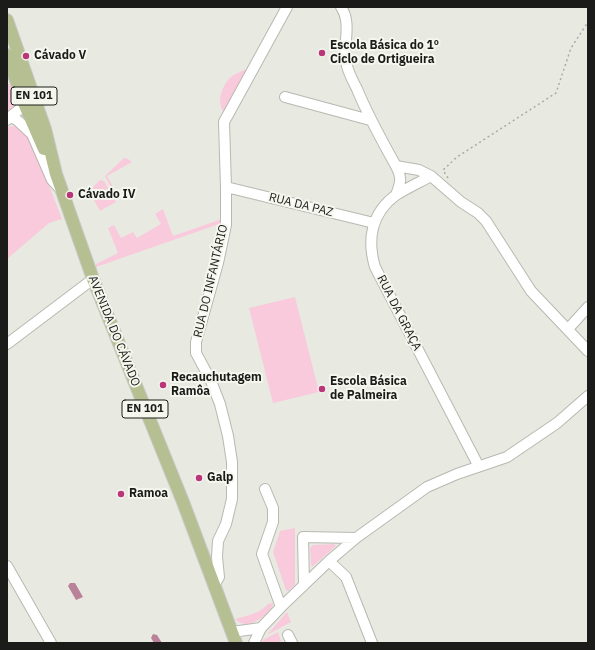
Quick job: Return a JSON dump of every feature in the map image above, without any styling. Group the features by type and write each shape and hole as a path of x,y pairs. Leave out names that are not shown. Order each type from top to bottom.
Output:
{"main road":[{"name":"AVENIDA DO CÁVADO","path":"7,20 45,129 56,174 93,279 183,502 234,637"},
{"name":"AVENIDA DO CÁVADO","path":"7,55 24,103 56,174"}],"street":[{"name":"RUA DO INFANTÁRIO","path":"214,585 219,577 217,557 218,541 226,524 232,499 232,462 228,436 220,404 211,381 196,353 196,342 214,278 226,226 224,122 288,7"},
{"path":"341,7 344,11 347,25 346,61 350,74 370,120 401,175 396,195"},
{"path":"8,118 20,109 24,103 30,84"},
{"path":"285,97 370,120"},
{"path":"8,118 17,120 32,134 52,180 62,192"},
{"path":"396,166 419,170 431,176 461,202 478,213 486,221 531,291 588,351"},
{"name":"RUA DA GRAÇA","path":"431,176 396,195 380,210 374,223 371,240 372,256 376,268 478,467"},
{"name":"RUA DA PAZ","path":"226,187 374,223"},
{"path":"7,344 93,279"},
{"path":"568,329 588,307"},
{"path":"254,643 261,628 281,607 329,561 356,538 427,487 457,474 508,457 557,423 588,396"},
{"path":"265,490 272,508 272,522 262,554 281,607"},
{"path":"304,585 303,537 356,538"},
{"path":"329,561 346,577 372,643"},
{"path":"7,566 51,643"},
{"path":"234,637 261,628"}],"path":[{"path":"450,183 443,170 457,158 556,93 571,48 588,22"}],"shaded area":[{"path":"248,68 224,112 220,99 225,84 233,76"},
{"path":"7,84 11,84 18,105 7,112"},
{"path":"14,126 21,128 32,142 62,219 49,223 7,259 7,127"},
{"path":"124,158 132,162 107,176 119,197 117,199 105,176"},
{"path":"100,180 104,181 116,202 100,211 89,191"},
{"path":"163,209 173,236 222,219 222,223 96,267 96,264 118,253 108,228 114,225 121,238 133,232 137,238 161,224 155,214"},
{"path":"295,297 319,392 273,403 249,308"},
{"path":"295,528 295,585 288,591 286,590 273,552 280,531"},
{"path":"334,544 336,546 312,567 310,548 313,545"},
{"path":"70,583 75,583 83,597 76,600 68,586"},
{"path":"273,603 272,608 255,622 243,624 235,619 257,612 268,604"},
{"path":"287,612 291,622 267,635"},
{"path":"278,632 281,641 277,643 262,643 263,640"},
{"path":"153,634 157,635 162,643 154,643 151,638"}],"place":[{"name":"Escola Básica do 1º Ciclo de Ortigueira","path":"322,53"},
{"name":"Cávado V","path":"26,56"},
{"name":"Cávado IV","path":"70,195"},
{"name":"Recauchutagem Ramôa","path":"163,385"},
{"name":"Escola Básica de Palmeira","path":"322,389"},
{"name":"Galp","path":"199,478"},
{"name":"Ramoa","path":"121,494"}]}
